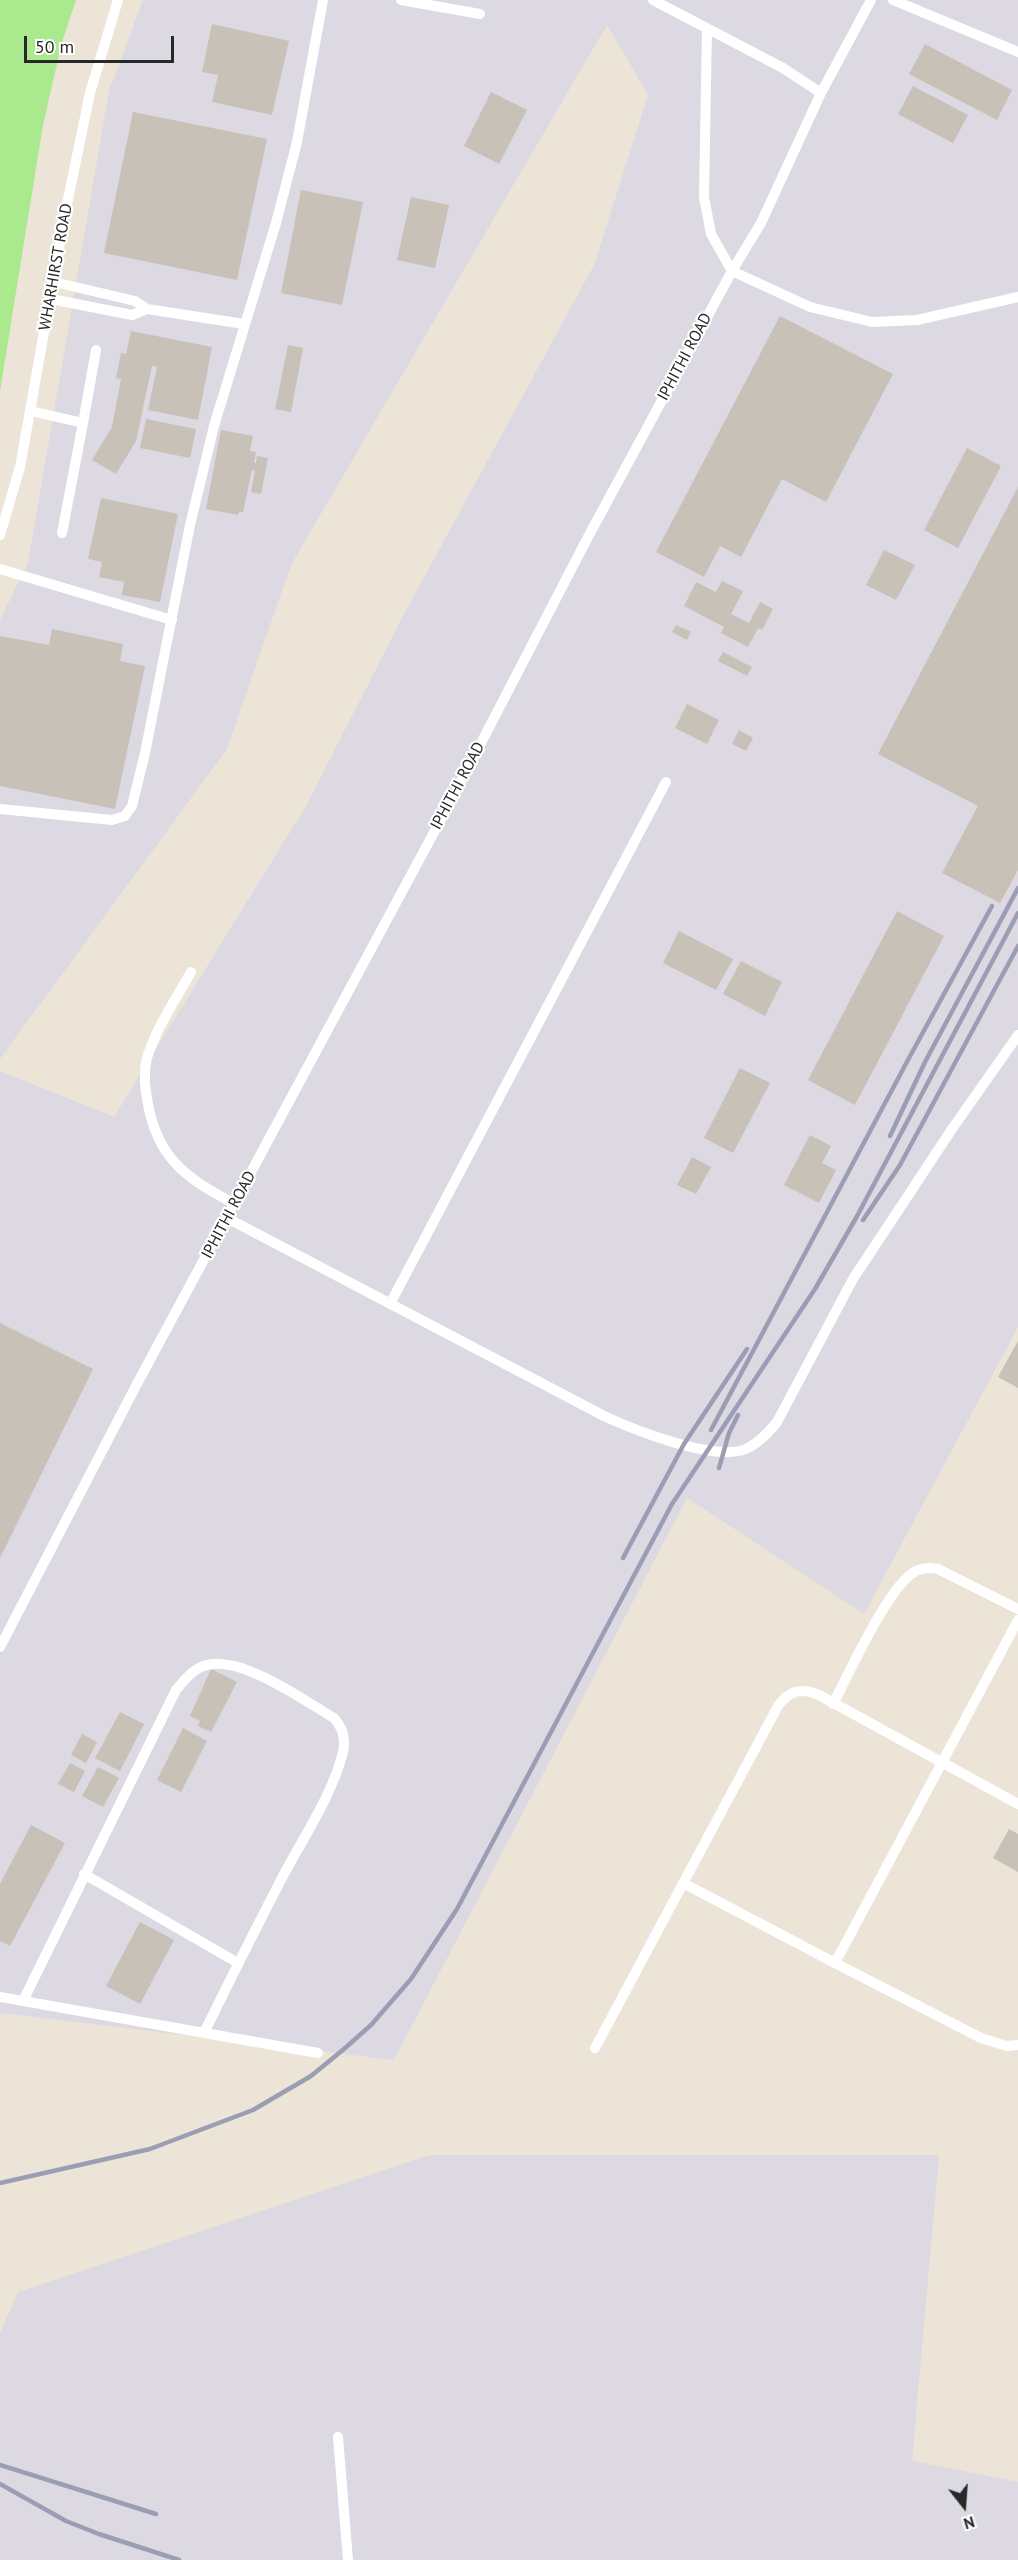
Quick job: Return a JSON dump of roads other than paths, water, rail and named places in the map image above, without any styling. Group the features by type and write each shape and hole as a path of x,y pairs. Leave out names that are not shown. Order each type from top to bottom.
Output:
{"lane":[{"name":"WHARHIRST ROAD","path":"0,535 20,466 90,93 118,0"},
{"path":"0,809 112,820 125,816 132,806 145,753 190,525 209,448 244,324 276,223 297,142 323,0"},
{"path":"401,0 480,14"},
{"path":"653,0 783,68 820,93"},
{"name":"IPHITHI ROAD","path":"0,1647 138,1382 732,271 761,224 820,93 871,0"},
{"path":"893,0 1018,52"},
{"path":"707,28 704,197 711,234 732,271 810,308 872,322 917,320 1018,297"},
{"path":"54,282 135,301 147,309 244,324"},
{"path":"51,299 132,315 147,309"},
{"path":"62,533 96,350"},
{"path":"30,411 83,423"},
{"path":"0,569 172,620"},
{"path":"390,1304 666,782"},
{"path":"191,972 149,1054 144,1078 146,1093 156,1135 167,1153 197,1184 235,1204"},
{"path":"227,1218 574,1402 626,1426 705,1451 730,1454 761,1441 777,1422 853,1279 952,1129 1018,1035"},
{"path":"834,1704 888,1602 904,1580 914,1571 925,1567 938,1569 1018,1609"},
{"path":"835,1963 1018,1620"},
{"path":"23,2001 176,1690 199,1668 217,1663 241,1667 334,1718 340,1724 345,1741 339,1764 317,1814 238,1963 204,2033"},
{"path":"595,2048 682,1882 786,1695 798,1690 811,1691 1018,1804"},
{"path":"84,1874 238,1963"},
{"path":"682,1882 981,2038 1006,2046 1018,2045"},
{"path":"0,1997 318,2053"},
{"path":"338,2437 348,2560"}],"railway":[{"path":"890,1136 925,1062 1018,888"},
{"path":"711,1430 992,906"},
{"path":"0,2183 150,2149 253,2110 311,2076 344,2049 371,2025 411,1979 457,1909 672,1504 815,1289 856,1218 1018,913"},
{"path":"863,1220 900,1165 1018,946"},
{"path":"623,1558 684,1444 747,1349"},
{"path":"719,1468 729,1433 738,1415"},
{"path":"0,2465 156,2514"},
{"path":"0,2484 66,2521 179,2560"}]}
